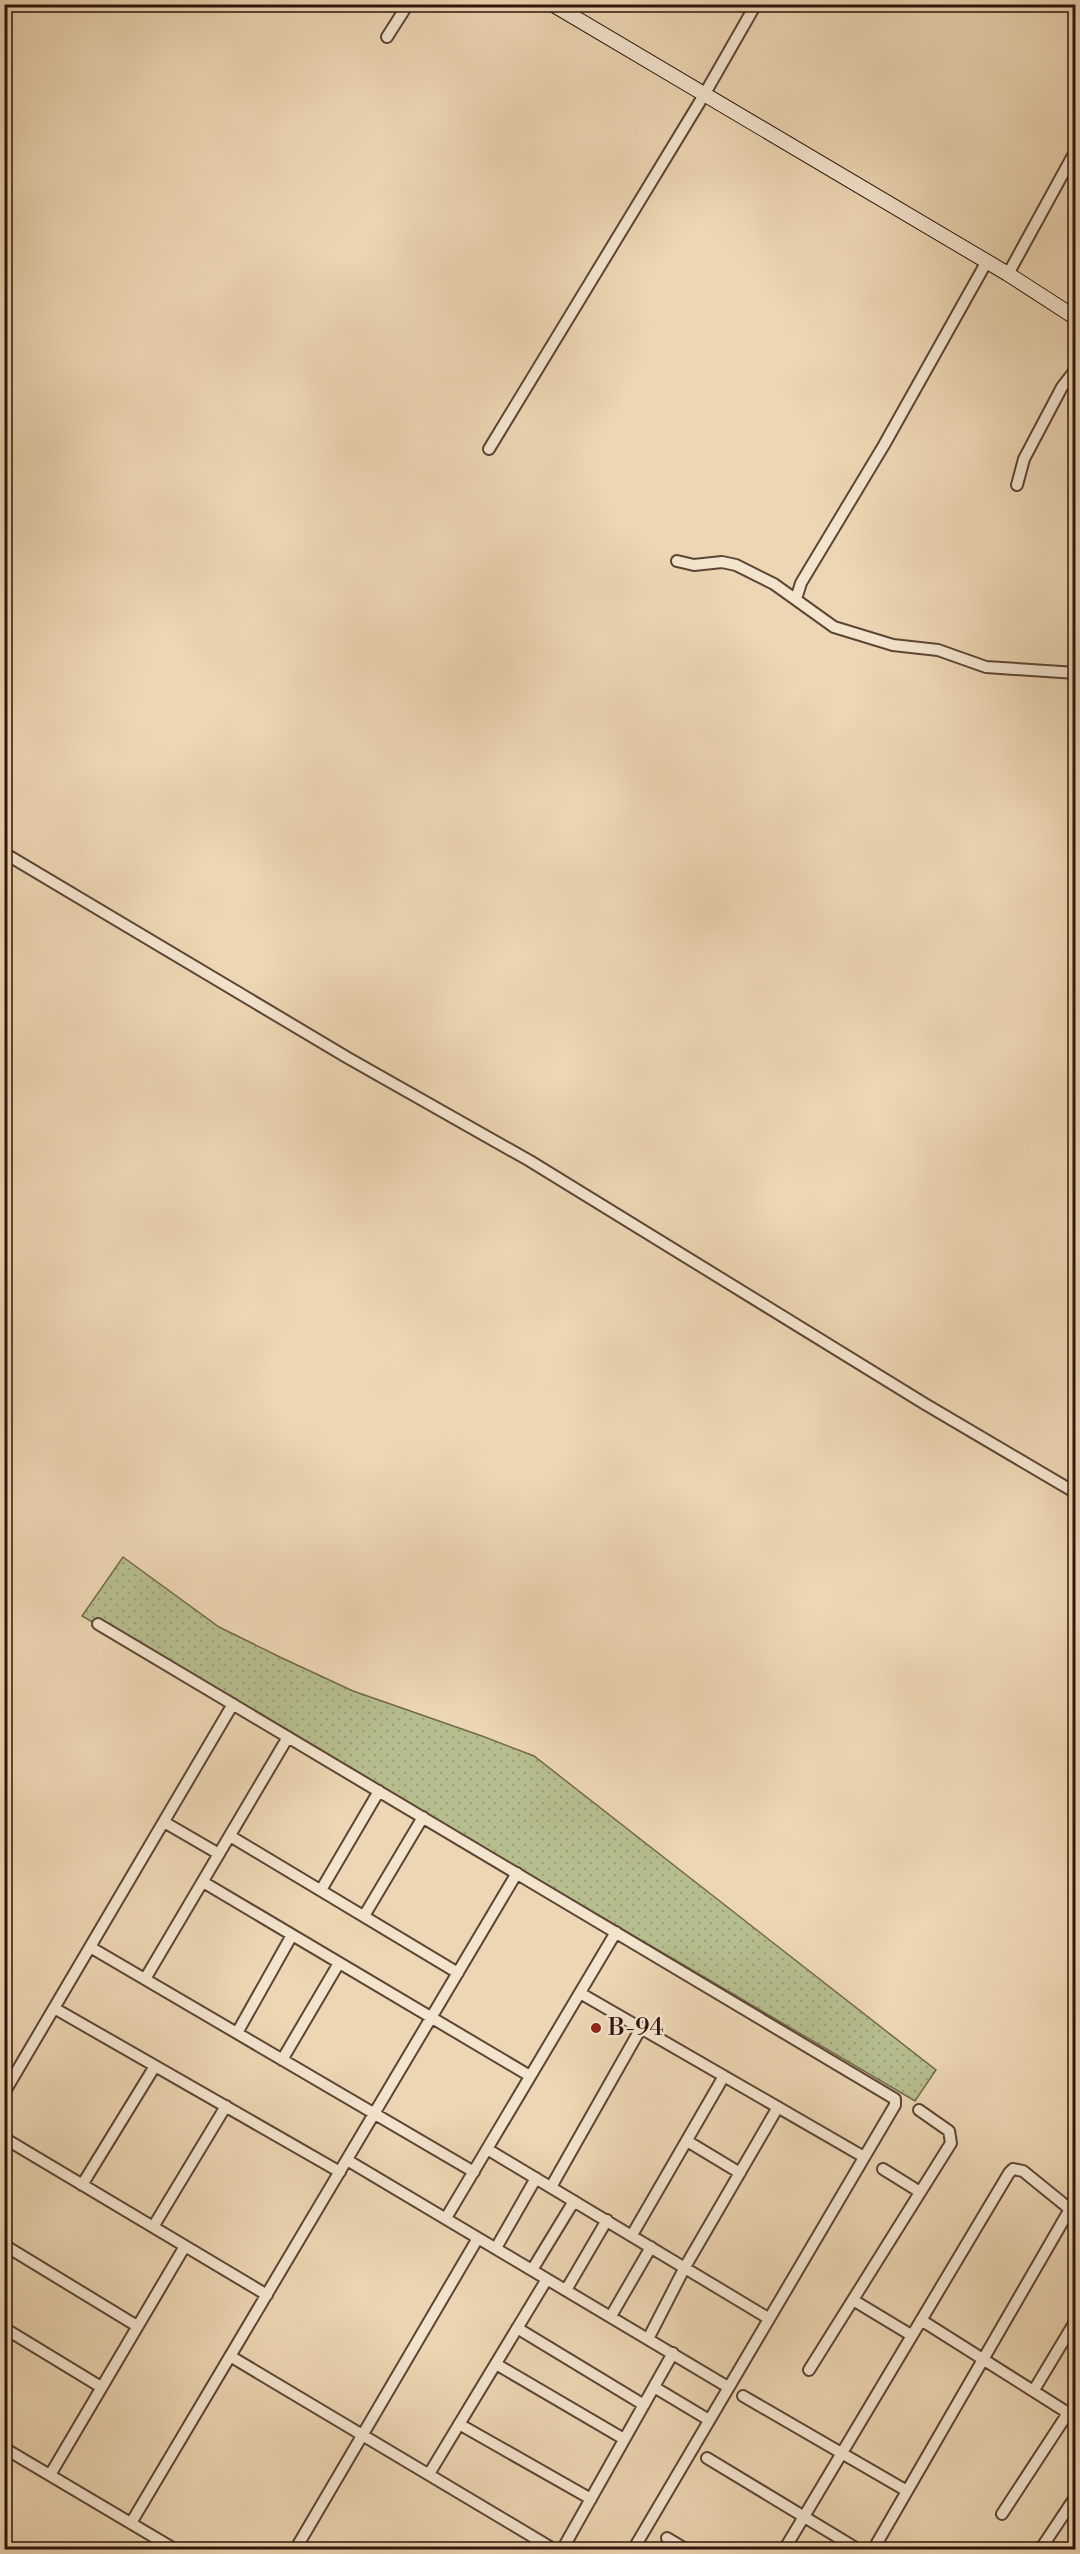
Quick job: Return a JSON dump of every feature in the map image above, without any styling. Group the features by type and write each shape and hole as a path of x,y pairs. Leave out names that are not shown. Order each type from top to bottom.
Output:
{"street":[{"path":"387,37 408,4"},
{"path":"552,4 1008,274 1076,318"},
{"path":"489,449 704,95 756,4"},
{"path":"1008,274 1076,150"},
{"path":"796,599 801,583 884,446 986,263"},
{"path":"1017,485 1024,459 1062,387 1076,369"},
{"path":"677,561 694,565 729,563 753,573 796,599 834,627 893,645 939,650 986,667 1076,673"},
{"path":"4,854 338,1052 530,1161 925,1404 1076,1493"},
{"path":"98,1624 895,2099 895,2105 633,2550"},
{"path":"4,2092 233,1704"},
{"path":"145,1979 288,1737"},
{"path":"321,1890 379,1791"},
{"path":"364,1916 423,1817"},
{"path":"164,1822 219,1854"},
{"path":"230,1836 458,1973"},
{"path":"131,2523 518,1873"},
{"path":"203,1882 530,2076"},
{"path":"446,2218 616,1932"},
{"path":"237,2033 292,1935"},
{"path":"90,1947 474,2172"},
{"path":"282,2060 339,1963"},
{"path":"580,1993 864,2157"},
{"path":"54,2008 340,2172"},
{"path":"551,2187 642,2028"},
{"path":"82,2184 155,2066"},
{"path":"632,2235 724,2076"},
{"path":"153,2227 226,2106"},
{"path":"648,2339 685,2268 778,2107"},
{"path":"809,2370 952,2139 949,2131 919,2110"},
{"path":"4,2138 267,2295"},
{"path":"687,2140 740,2173"},
{"path":"487,2149 768,2318"},
{"path":"347,2160 729,2386"},
{"path":"883,2169 920,2192"},
{"path":"784,2550 911,2335 1013,2169 1023,2171 1073,2212 984,2358 873,2550"},
{"path":"496,2248 536,2178"},
{"path":"532,2270 574,2201"},
{"path":"566,2290 607,2220"},
{"path":"295,2550 478,2238"},
{"path":"4,2245 137,2326"},
{"path":"50,2475 184,2246"},
{"path":"611,2316 651,2247"},
{"path":"429,2474 547,2279"},
{"path":"853,2300 911,2335"},
{"path":"921,2320 1072,2415 1002,2514"},
{"path":"1034,2390 1076,2320"},
{"path":"4,2328 101,2387"},
{"path":"517,2328 644,2405"},
{"path":"562,2550 673,2354"},
{"path":"231,2356 555,2550"},
{"path":"496,2364 624,2439"},
{"path":"654,2387 709,2420"},
{"path":"743,2396 907,2491"},
{"path":"459,2424 591,2499"},
{"path":"4,2448 176,2550"},
{"path":"707,2458 859,2550"},
{"path":"1040,2550 1076,2496"},
{"path":"667,2538 687,2550"}],"green space":[{"path":"123,1557 219,1627 282,1658 353,1691 534,1756 936,2070 915,2101 340,1763 82,1616"}],"place":[{"name":"B-94","path":"596,2028"}]}
